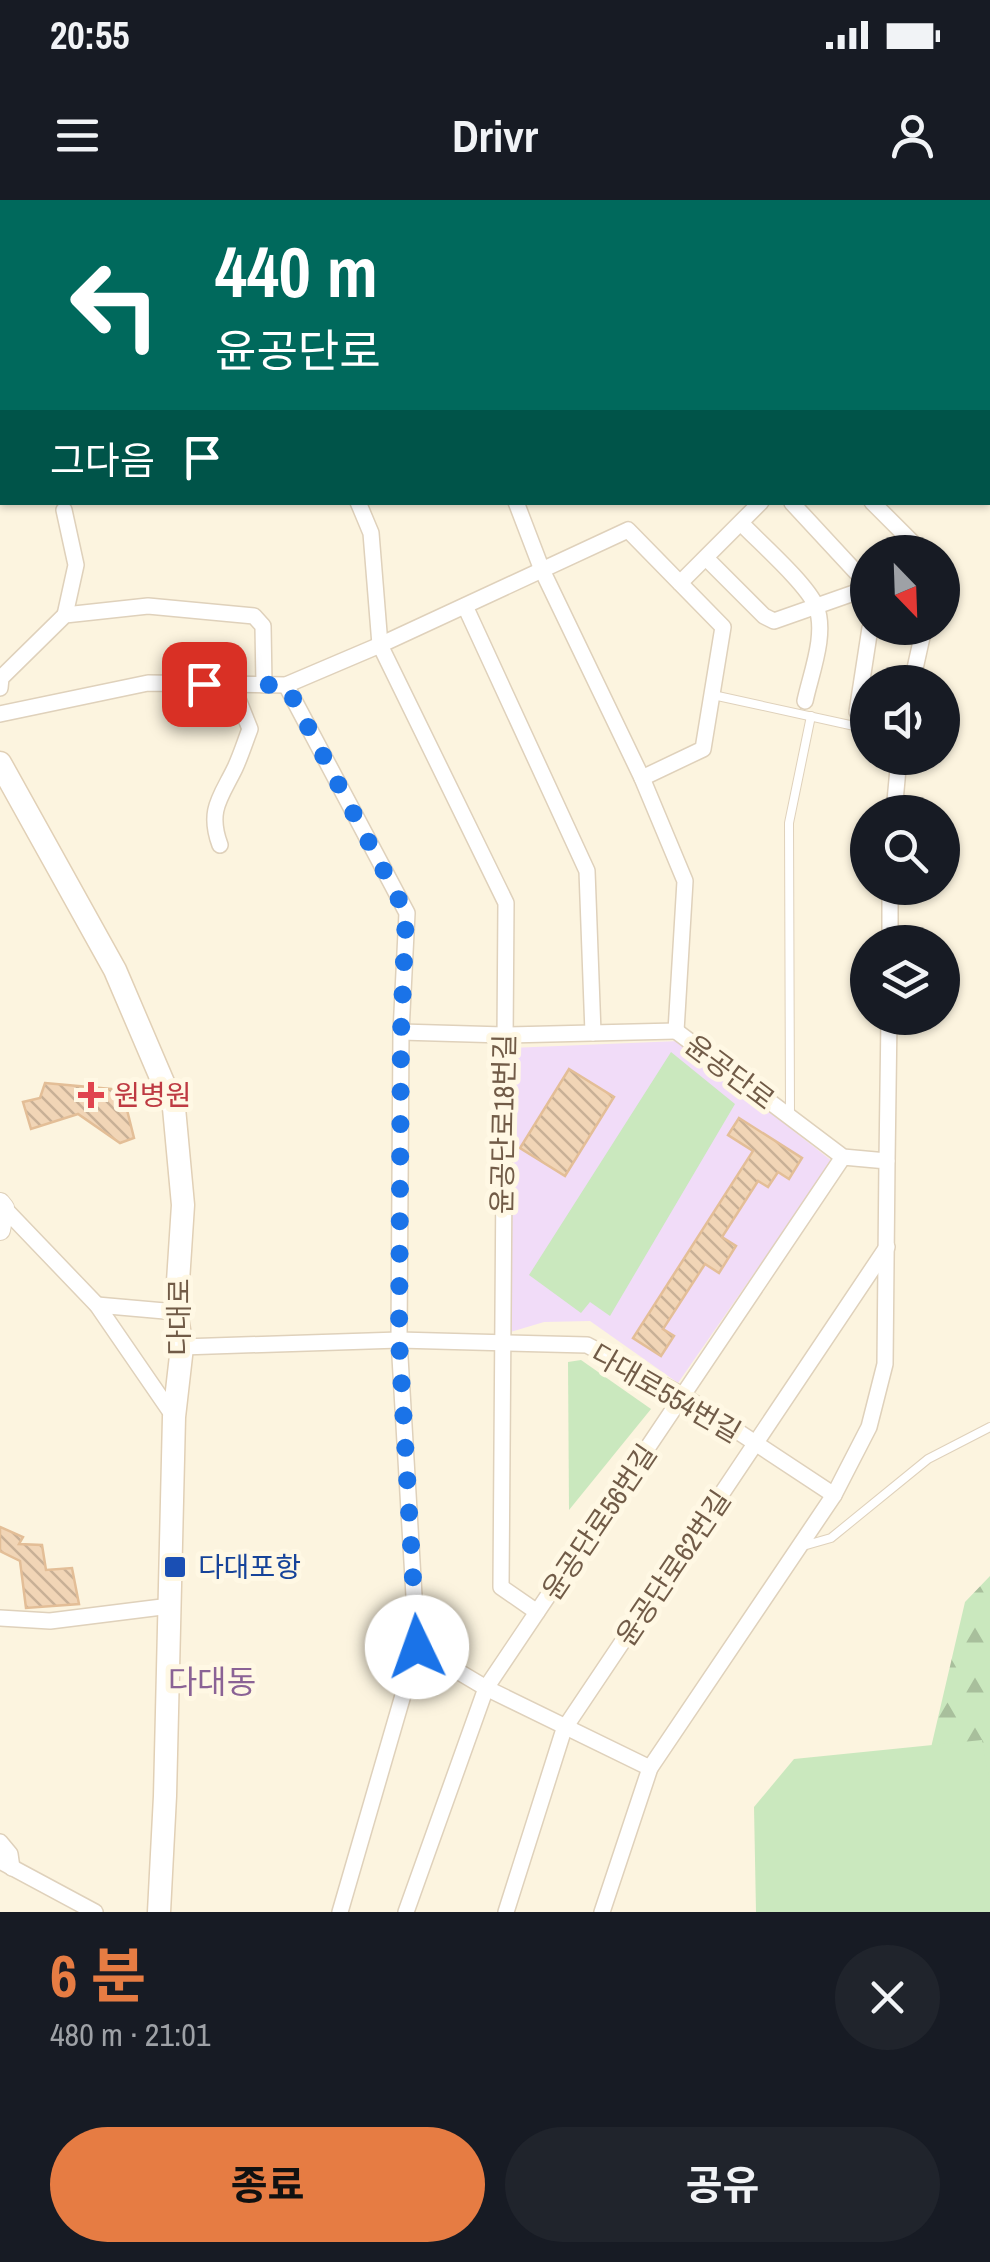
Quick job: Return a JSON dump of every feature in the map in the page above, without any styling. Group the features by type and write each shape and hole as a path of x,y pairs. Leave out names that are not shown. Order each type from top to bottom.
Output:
{"main road":[{"name":"다대로","path":"0,763 115,970 174,1108 182,1205 176,1312 182,1347 174,1416 159,1912"}],"street":[{"path":"359,505 371,533 380,646"},
{"name":"윤공단로","path":"517,505 542,570 642,778 685,881 676,1031 843,1157"},
{"path":"680,583 758,505"},
{"path":"794,505 850,566"},
{"path":"875,505 905,535"},
{"path":"0,688 1,678 64,615 76,565 64,510"},
{"path":"740,523 816,606 817,646 808,709"},
{"path":"0,714 148,683 286,685 380,646 628,530 723,626 703,749 642,778"},
{"path":"706,558 764,616 774,621 850,593"},
{"path":"64,615 148,606 254,616 263,626 264,685"},
{"path":"465,606 587,870 594,1033"},
{"name":"윤공단로18번길","path":"380,646 506,902 501,1587 537,1612"},
{"path":"220,845 213,826 222,787 234,772 250,729 232,684"},
{"path":"286,685 406,913 401,1032 399,1340 417,1647 340,1912"},
{"path":"401,1032 504,1035 676,1031"},
{"path":"602,1912 650,1768 834,1495 870,1427 885,1364 889,1035"},
{"path":"843,1157 887,1161"},
{"name":"윤공단로56번길","path":"406,1912 486,1688 843,1157"},
{"path":"0,1230 2,1205"},
{"path":"2,1205 96,1305 174,1416"},
{"name":"윤공단로62번길","path":"506,1912 564,1728 887,1246"},
{"path":"96,1305 176,1312"},
{"name":"다대로554번길","path":"182,1347 399,1340 587,1345 684,1396 834,1495"},
{"path":"0,1618 50,1621 170,1606"},
{"path":"417,1647 486,1688 650,1768"},
{"path":"0,1842 10,1854 6,1864 95,1912"}],"lane":[{"path":"713,694 808,709 850,723"},
{"path":"790,1117 790,824 808,709"},
{"path":"799,1548 831,1538 928,1460 990,1427"}],"shaded area":[{"path":"679,1041 832,1161 678,1383 590,1321 544,1322 507,1333 510,1048"}],"green space":[{"path":"671,1052 735,1104 610,1316 590,1302 581,1313 529,1275"},
{"path":"581,1360 651,1409 569,1510 568,1362"},
{"path":"990,1576 990,1912 839,1912 926,1769 965,1602"},
{"path":"982,1740 990,1783 990,1912 756,1912 754,1807 794,1759"}],"building":[{"path":"569,1069 614,1097 565,1176 520,1148"},
{"path":"45,1083 122,1090 134,1138 120,1143 78,1114 31,1129 23,1102 40,1098"},
{"path":"739,1118 802,1158 789,1179 778,1172 768,1187 758,1181 722,1237 736,1246 719,1273 705,1264 663,1329 674,1336 661,1356 633,1338 753,1151 728,1135"},
{"path":"0,1527 23,1537 19,1544 42,1545 46,1570 72,1568 79,1604 26,1608 20,1561 0,1551"}],"place":[{"name":"원병원","path":"91,1095"},
{"name":"다대포항","path":"175,1567"}],"district":[{"name":"다대동","path":"212,1682"}],"route":[{"path":"204,684 286,685 406,913 401,1032 399,1340 417,1647"}]}
